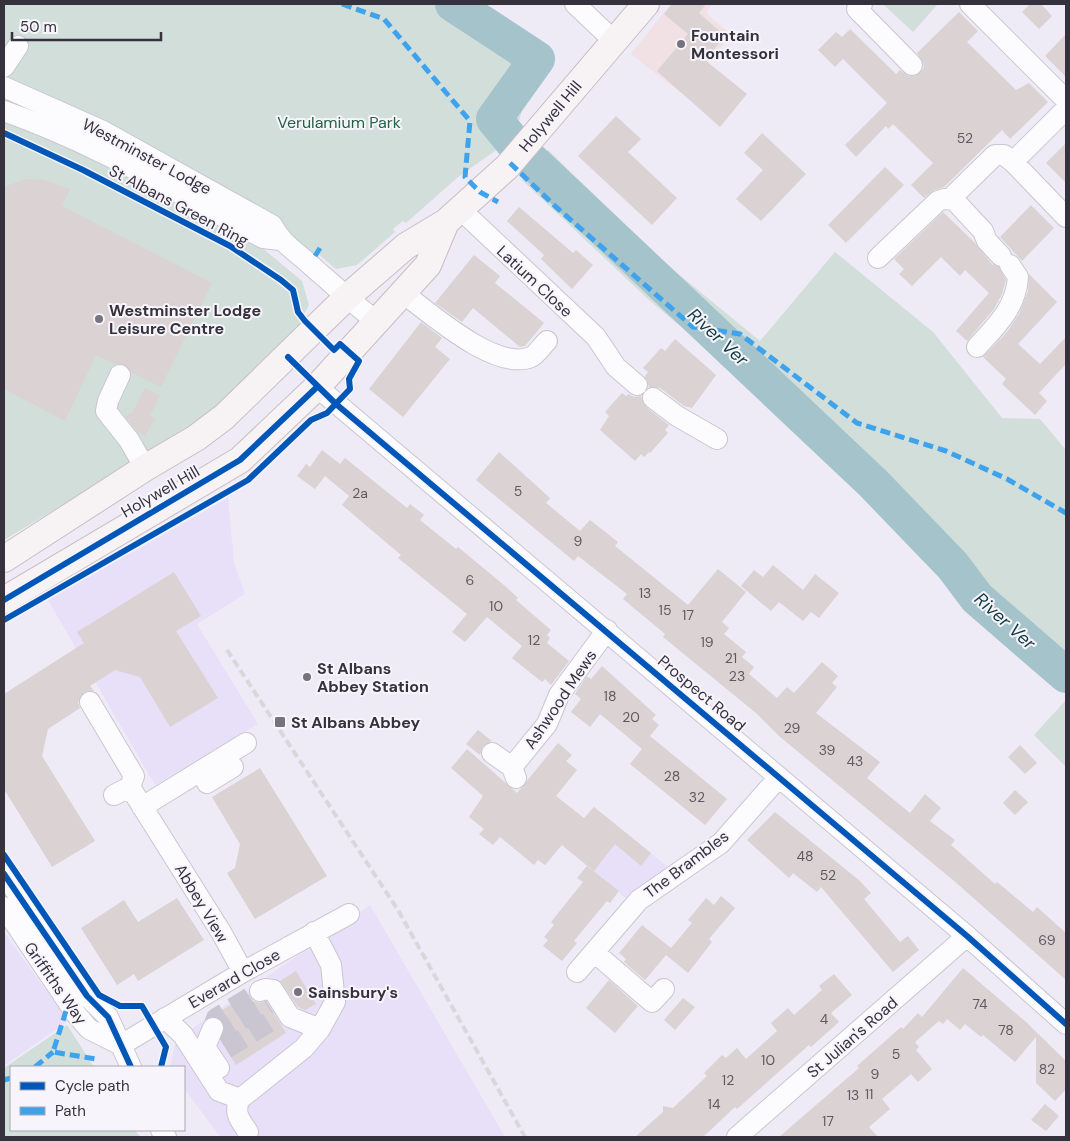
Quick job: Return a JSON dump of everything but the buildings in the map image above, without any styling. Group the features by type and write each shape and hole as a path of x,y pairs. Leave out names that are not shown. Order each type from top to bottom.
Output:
{"main road":[{"name":"Holywell Hill","path":"4,559 145,468 196,438 224,417 288,357 346,298 406,246 453,216 521,151 646,4"},
{"name":"Holywell Hill","path":"4,600 240,460 317,387 428,265 453,216"},
{"path":"288,357 317,387"}],"street":[{"path":"575,4 614,41"},
{"path":"862,4 857,9 912,65"},
{"path":"970,4 1066,100"},
{"path":"4,67 18,46"},
{"name":"Westminster Lodge","path":"4,87 103,131 272,226 280,240 314,267 346,298 377,322"},
{"path":"1013,162 1066,109"},
{"name":"Westminster Lodge","path":"4,111 33,121 109,156 263,238 280,240"},
{"path":"954,200 955,194 995,155 1004,156 1013,162 1066,217"},
{"path":"878,258 938,201 944,199 954,200 983,231 987,241 1018,277 1014,299 1008,313 977,347"},
{"name":"Latium Close","path":"453,216 596,337 609,353 616,367 637,385"},
{"path":"403,293 467,339 486,351 502,357 519,359 532,357 547,341"},
{"path":"120,375 108,401 106,411 129,440 145,468"},
{"name":"Prospect Road","path":"317,387 968,936 1066,1024"},
{"path":"653,398 677,416 717,439"},
{"name":"Ashwood Mews","path":"492,753 514,772 547,724 559,695 607,630"},
{"name":"Abbey View","path":"90,702 126,786 149,825 221,932 243,972"},
{"path":"149,825 246,742"},
{"path":"149,825 234,767"},
{"name":"The Brambles","path":"576,972 639,900 721,842 779,777"},
{"name":"Griffiths Way","path":"4,874 87,996 108,1017 131,1066"},
{"name":"Griffiths Way","path":"4,907 76,1014 90,1029 121,1045"},
{"name":"Everard Close","path":"121,1045 243,972 349,914"},
{"path":"248,1132 237,1114 236,1107 240,1099 290,1061 320,1029 335,1002 331,966 314,932"},
{"name":"St Julian's Road","path":"737,1137 968,936"},
{"path":"594,952 652,1002 664,989"},
{"path":"278,1010 320,1029"},
{"path":"166,1018 183,1036 219,1091 240,1099"},
{"path":"221,1054 240,1099"}],"shaded area":[{"name":"Fountain Montessori","path":"671,4 712,4 706,13 731,35 681,93 631,54"},
{"path":"228,498 234,563 245,594 197,624 258,724 155,785 48,600"},
{"path":"594,807 669,868 629,901 563,846"},
{"path":"370,905 505,1137 220,1137 185,1089 185,1066 170,1066 176,1040"},
{"path":"4,932 68,1021 4,1066"}],"green space":[{"name":"Verulamium Park","path":"4,4 453,4 537,59 516,131 502,146 458,177 406,223 403,221 393,229 395,232 357,265 336,269 316,252 313,254 4,87"},
{"path":"883,4 938,4 913,32"},
{"path":"4,116 30,125 249,237 302,281 309,305 300,322 304,325 213,414 4,540"},
{"path":"548,150 665,263 760,341 835,252 933,332 1002,418 1040,419 1066,450 1066,687 960,594 936,560 896,523 877,499 776,406 649,300 522,180"},
{"path":"1066,700 1066,767 1034,735"},
{"path":"67,1025 93,1066 10,1066 10,1131 136,1131 140,1137 4,1137 4,1068"}],"waterway":[{"name":"River Ver","path":"453,4 537,59 494,119 517,147 873,483 953,566 977,598 1066,675"}],"tunnel":[{"path":"213,1028 216,1018 260,991"},
{"path":"219,1039 223,1031 268,1004"},
{"path":"226,1049 277,1017"}],"railway":[{"path":"227,650 398,910 525,1137"}],"marked path":[{"path":"342,4 384,19 470,121 465,177 480,192 498,202"},
{"path":"510,163 556,207 693,327 740,334 857,423 946,451 1007,479 1066,513"},
{"path":"315,256 320,248"},
{"path":"66,1011 53,1052 96,1059"},
{"path":"36,1066 53,1052"},
{"path":"4,1080 10,1078"}],"cycle path":[{"name":"St Albans Green Ring","path":"4,133 83,170 230,246 293,290 298,312 305,321 334,350 340,344 359,361 349,379 350,389 327,413 311,420 248,480 4,620"},
{"path":"288,357 336,404 967,936 1066,1024"},
{"path":"4,600 240,460 317,387"},
{"path":"4,855 99,995 120,1006 142,1006 166,1047 161,1066"},
{"path":"4,874 87,996 108,1017 131,1066"}],"place":[{"name":"Fountain Montessori","path":"681,44"},
{"name":"Westminster Lodge Leisure Centre","path":"99,319"},
{"name":"St Albans Abbey Station","path":"307,677"},
{"name":"St Albans Abbey","path":"280,722"},
{"name":"Sainsbury's","path":"298,992"}]}
